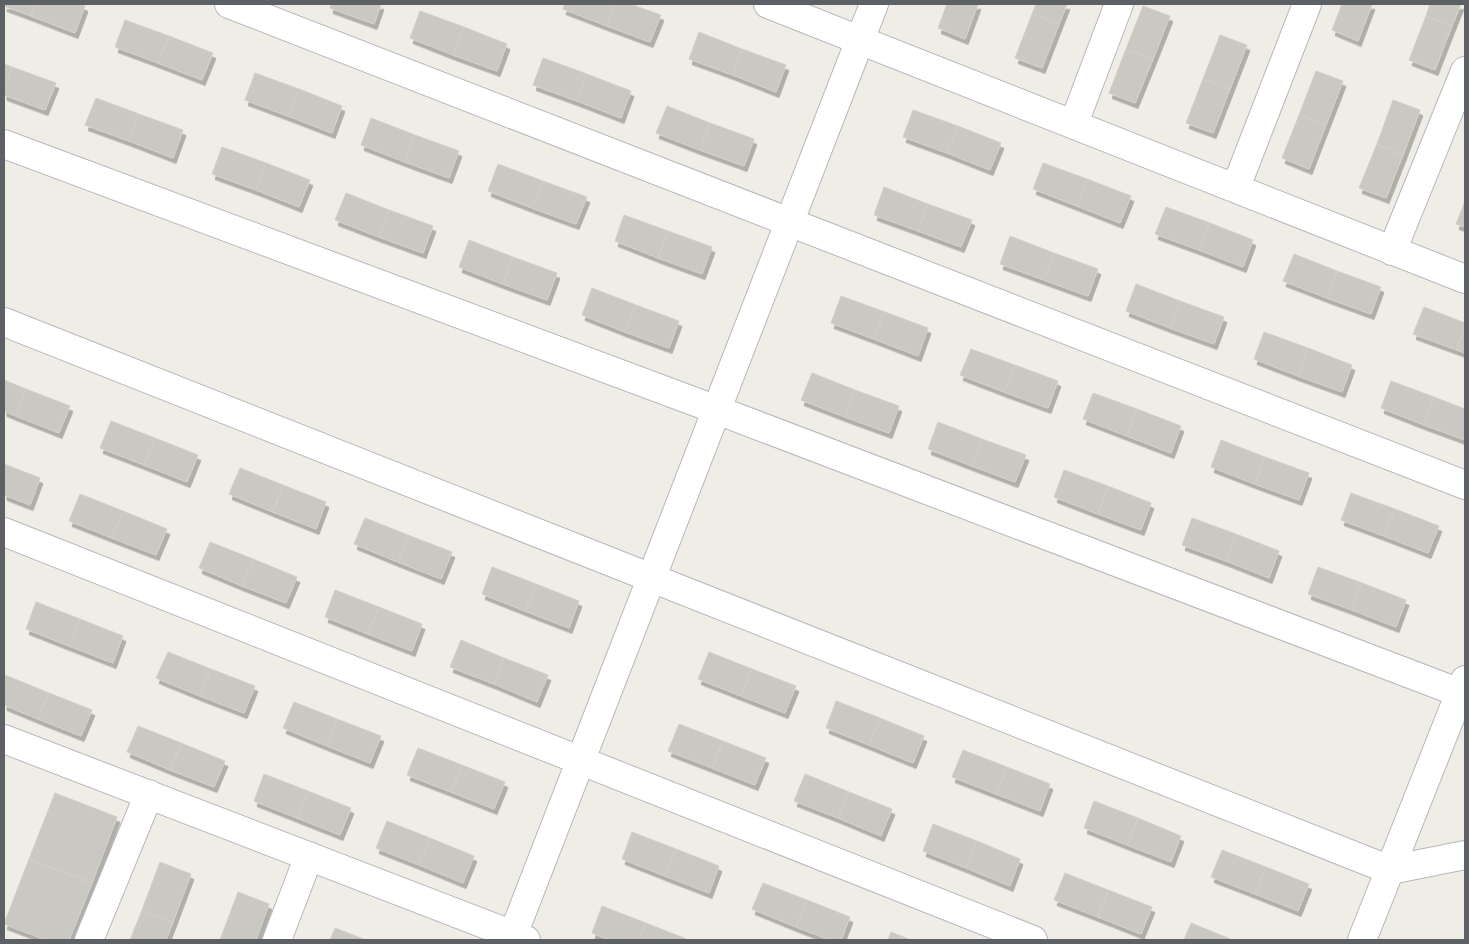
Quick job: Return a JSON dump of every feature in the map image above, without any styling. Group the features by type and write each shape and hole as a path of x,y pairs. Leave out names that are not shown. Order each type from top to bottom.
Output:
{"street":[{"path":"229,4 1465,486"},
{"path":"768,4 1074,123 1465,279"},
{"path":"4,739 309,856 516,939 579,760 874,4"},
{"path":"1074,123 1119,4"},
{"path":"1236,187 1307,4"},
{"path":"1392,251 1465,71"},
{"path":"4,144 1463,691 1362,940"},
{"path":"4,322 1390,870 1465,855"},
{"path":"4,532 1033,940"},
{"path":"89,940 149,794"},
{"path":"277,940 309,856"}],"building":[{"path":"4,4 35,4 31,16 4,6"},
{"path":"35,4 80,4 85,6 75,33 31,16"},
{"path":"331,4 381,4 374,24 330,8"},
{"path":"565,4 615,4 607,26 563,9"},
{"path":"615,4 630,4 661,15 650,42 607,26"},
{"path":"947,4 978,4 965,39 938,28"},
{"path":"1036,4 1067,4 1059,24 1032,14"},
{"path":"1342,4 1372,4 1358,41 1332,30"},
{"path":"1430,4 1461,4 1452,26 1426,16"},
{"path":"1143,6 1170,16 1153,59 1126,49"},
{"path":"420,11 464,27 453,55 410,38"},
{"path":"1032,14 1059,24 1042,68 1015,58"},
{"path":"1426,16 1452,26 1435,70 1409,60"},
{"path":"125,20 169,36 158,63 115,47"},
{"path":"464,27 507,44 497,71 453,55"},
{"path":"699,32 742,49 733,75 689,59"},
{"path":"1220,35 1247,45 1230,89 1203,79"},
{"path":"169,36 213,53 202,80 158,63"},
{"path":"742,49 786,65 776,92 733,75"},
{"path":"1126,49 1153,59 1135,103 1109,93"},
{"path":"543,58 587,74 577,101 533,85"},
{"path":"4,64 12,67 4,88"},
{"path":"12,67 56,83 45,110 4,95 4,88"},
{"path":"1316,71 1343,81 1326,125 1299,115"},
{"path":"255,73 299,89 288,116 245,100"},
{"path":"587,74 631,91 621,118 577,101"},
{"path":"1203,79 1230,89 1213,133 1186,123"},
{"path":"299,89 342,106 332,133 288,116"},
{"path":"96,98 139,114 129,141 85,125"},
{"path":"1393,100 1420,110 1403,155 1377,144"},
{"path":"667,106 710,123 700,150 656,133"},
{"path":"913,110 958,126 947,153 903,137"},
{"path":"139,114 183,130 173,158 129,141"},
{"path":"1299,115 1326,125 1309,169 1282,158"},
{"path":"371,118 415,135 405,162 361,145"},
{"path":"710,123 754,139 744,166 700,150"},
{"path":"958,126 1001,143 990,170 947,153"},
{"path":"415,135 459,151 449,178 405,162"},
{"path":"1377,144 1403,155 1386,198 1359,188"},
{"path":"222,147 266,163 256,190 212,174"},
{"path":"266,163 310,180 299,207 256,190"},
{"path":"1043,163 1087,179 1077,206 1033,189"},
{"path":"498,164 543,181 532,208 488,191"},
{"path":"1087,179 1131,196 1120,223 1077,206"},
{"path":"543,181 587,197 576,224 532,208"},
{"path":"884,187 928,204 918,231 874,215"},
{"path":"346,193 389,210 379,237 335,220"},
{"path":"1465,201 1465,227 1456,224"},
{"path":"928,204 972,220 961,247 918,231"},
{"path":"1166,207 1210,223 1199,250 1155,234"},
{"path":"389,210 433,226 423,253 379,237"},
{"path":"624,215 668,231 658,258 615,241"},
{"path":"1210,223 1253,240 1243,267 1199,250"},
{"path":"668,231 712,247 702,274 658,258"},
{"path":"1010,236 1054,253 1044,280 1000,264"},
{"path":"469,240 513,257 503,284 459,267"},
{"path":"1054,253 1098,269 1088,296 1044,280"},
{"path":"1294,254 1337,271 1327,298 1283,281"},
{"path":"513,257 557,273 547,300 503,284"},
{"path":"1337,271 1381,287 1371,314 1327,298"},
{"path":"1136,284 1180,301 1170,328 1126,311"},
{"path":"592,288 636,305 625,332 582,315"},
{"path":"841,296 885,312 874,339 831,323"},
{"path":"1180,301 1224,317 1214,344 1170,328"},
{"path":"636,305 679,321 669,348 625,332"},
{"path":"1424,307 1465,323 1457,350 1413,334"},
{"path":"885,312 928,328 918,356 874,339"},
{"path":"1465,329 1465,353 1457,350"},
{"path":"1264,332 1308,348 1298,376 1254,359"},
{"path":"1308,348 1352,365 1342,392 1298,376"},
{"path":"971,349 1015,365 1004,392 960,375"},
{"path":"1015,365 1058,381 1048,408 1004,392"},
{"path":"812,373 855,390 845,417 801,400"},
{"path":"4,380 26,389 16,416 4,411"},
{"path":"1391,381 1434,397 1424,425 1381,408"},
{"path":"26,389 70,406 59,433 16,416"},
{"path":"855,390 899,406 889,433 845,417"},
{"path":"1093,393 1137,409 1127,436 1083,419"},
{"path":"1434,397 1465,409 1465,440 1424,425"},
{"path":"1137,409 1181,426 1171,453 1127,436"},
{"path":"111,421 155,438 144,465 100,448"},
{"path":"938,422 982,439 972,466 928,449"},
{"path":"155,438 198,455 187,482 144,465"},
{"path":"982,439 1026,455 1015,482 972,466"},
{"path":"1221,440 1265,457 1255,484 1211,467"},
{"path":"1265,457 1309,473 1299,500 1255,484"},
{"path":"4,464 40,478 30,505 4,495"},
{"path":"240,468 283,485 273,512 229,494"},
{"path":"1064,470 1108,486 1098,514 1054,497"},
{"path":"283,485 326,502 316,529 273,512"},
{"path":"1108,486 1151,503 1141,530 1098,514"},
{"path":"1351,493 1395,509 1384,536 1341,520"},
{"path":"80,494 123,511 112,538 69,521"},
{"path":"1395,509 1439,526 1428,553 1384,536"},
{"path":"123,511 167,529 156,555 112,538"},
{"path":"365,518 408,535 398,562 354,544"},
{"path":"1192,518 1236,534 1226,561 1182,545"},
{"path":"1236,534 1279,551 1269,578 1226,561"},
{"path":"408,535 452,552 441,579 398,562"},
{"path":"210,542 253,559 242,586 199,568"},
{"path":"253,559 297,577 286,603 242,586"},
{"path":"492,567 536,584 525,611 482,594"},
{"path":"1318,567 1362,583 1352,610 1308,594"},
{"path":"1362,583 1406,600 1396,627 1352,610"},
{"path":"536,584 579,601 569,628 525,611"},
{"path":"335,590 379,607 368,634 325,617"},
{"path":"36,602 80,619 69,646 26,629"},
{"path":"379,607 422,624 412,651 368,634"},
{"path":"80,619 123,636 113,663 69,646"},
{"path":"461,640 504,658 494,684 450,667"},
{"path":"168,652 211,669 200,696 156,678"},
{"path":"709,652 752,669 741,696 698,679"},
{"path":"504,658 548,675 537,702 494,684"},
{"path":"211,669 255,686 244,713 200,696"},
{"path":"752,669 796,686 785,713 741,696"},
{"path":"5,675 49,693 38,719 4,705"},
{"path":"49,693 92,710 81,736 38,719"},
{"path":"836,701 880,718 869,745 826,728"},
{"path":"294,702 337,719 327,746 283,728"},
{"path":"880,718 924,736 913,763 869,745"},
{"path":"337,719 381,736 370,763 327,746"},
{"path":"679,724 723,741 712,768 668,751"},
{"path":"138,726 181,743 170,770 127,752"},
{"path":"723,741 766,758 755,785 712,768"},
{"path":"181,743 225,761 214,787 170,770"},
{"path":"418,748 462,765 451,792 407,775"},
{"path":"963,750 1007,767 996,794 952,777"},
{"path":"462,765 505,782 494,809 451,792"},
{"path":"1007,767 1050,784 1040,811 996,794"},
{"path":"264,774 308,791 297,818 254,801"},
{"path":"805,774 849,792 838,818 794,801"},
{"path":"308,791 351,808 340,835 297,818"},
{"path":"849,792 892,809 881,836 838,818"},
{"path":"55,793 117,817 92,883 29,859"},
{"path":"1094,801 1138,818 1127,845 1084,828"},
{"path":"1138,818 1181,836 1171,862 1127,845"},
{"path":"387,821 430,838 419,865 376,848"},
{"path":"933,824 977,841 966,868 923,851"},
{"path":"632,832 676,849 665,876 622,859"},
{"path":"430,838 474,856 463,883 419,865"},
{"path":"977,841 1020,859 1010,886 966,868"},
{"path":"676,849 719,866 709,893 665,876"},
{"path":"1222,850 1266,867 1255,894 1211,877"},
{"path":"29,859 92,883 69,940 46,940 4,924"},
{"path":"160,862 191,874 173,922 142,910"},
{"path":"1266,867 1309,884 1298,911 1255,894"},
{"path":"1065,873 1108,890 1098,917 1054,900"},
{"path":"763,883 807,900 796,927 752,909"},
{"path":"1108,890 1152,907 1141,934 1098,917"},
{"path":"238,892 269,904 256,940 220,940"},
{"path":"807,900 850,917 841,940 830,940 796,927"},
{"path":"602,906 646,923 639,940 610,940 592,933"},
{"path":"142,910 173,922 166,940 130,940"},
{"path":"646,923 689,940 639,940"},
{"path":"1191,923 1233,940 1184,940"},
{"path":"335,928 366,940 330,940"},
{"path":"891,932 911,940 888,940"}]}
